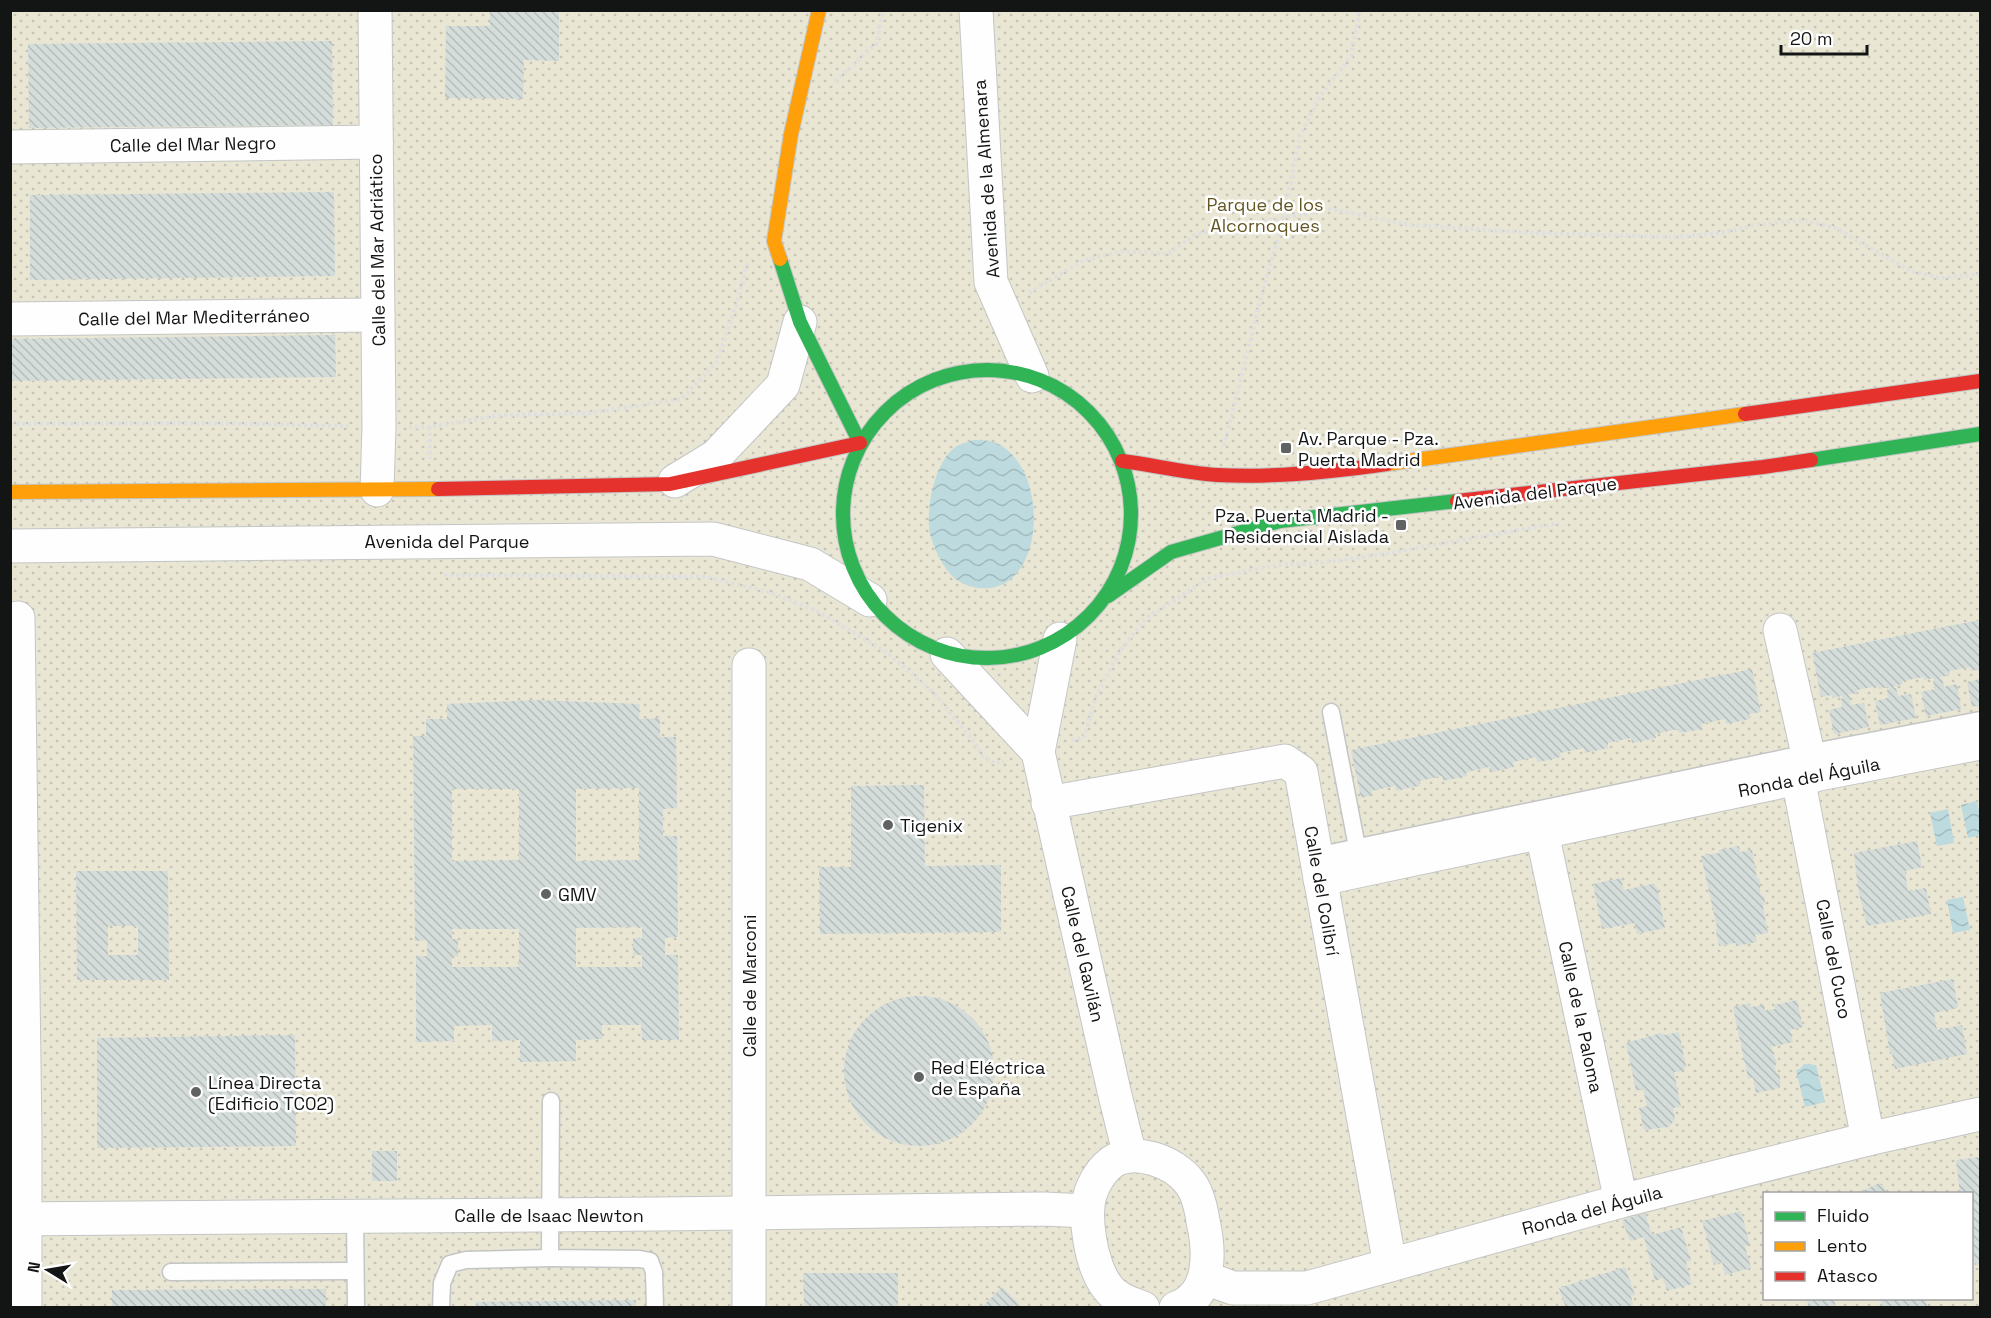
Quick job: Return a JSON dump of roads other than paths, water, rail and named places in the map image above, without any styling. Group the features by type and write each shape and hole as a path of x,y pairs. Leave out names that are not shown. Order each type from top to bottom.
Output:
{"street":[{"name":"Calle del Mar Adriático","path":"375,10 379,427 377,490"},
{"path":"819,10 791,134 774,241 800,322 860,443"},
{"name":"Avenida de la Almenara","path":"976,10 991,282 1032,376"},
{"name":"Calle del Mar Negro","path":"10,147 376,142"},
{"name":"Calle del Mar Mediterráneo","path":"10,319 378,315"},
{"path":"670,484 716,456 783,385 800,322"},
{"path":"991,369 1032,376 1070,394 1101,424 1122,461 1132,507 1127,554 1106,597 1086,621 1060,639 1029,654 995,660 947,654 904,634 870,600 852,566 843,528 844,488 851,463 860,443 880,416 912,390 950,374 991,369"},
{"path":"1122,461 1219,475 1288,474 1361,468 1980,381"},
{"name":"Avenida del Parque","path":"1106,597 1171,552 1280,521 1763,467 1980,435"},
{"path":"10,492 430,490 670,484 860,443"},
{"name":"Avenida del Parque","path":"10,546 713,539 810,564 870,600"},
{"path":"18,618 25,1138 17,1219 25,1308"},
{"name":"Calle del Cuco","path":"1780,630 1806,769 1868,1139"},
{"name":"Calle del Gavilán","path":"1060,639 1038,752 1130,1156"},
{"path":"947,654 1038,752"},
{"name":"Calle de Marconi","path":"749,665 749,1308"},
{"name":"Ronda del Águila","path":"1318,868 1542,833 1806,769 1980,743"},
{"name":"Calle del Colibrí","path":"1048,803 1286,761 1301,772 1390,1265"},
{"name":"Calle de la Paloma","path":"1542,833 1621,1201"},
{"name":"Ronda del Águila","path":"1205,1278 1233,1288 1307,1288 1621,1201 1868,1139 1980,1114"},
{"path":"1143,1308 1124,1301 1108,1289 1099,1273 1088,1230 1088,1211 1092,1189 1102,1172 1113,1161 1130,1156 1149,1158 1179,1171 1191,1183 1200,1204 1207,1236 1208,1259 1205,1278 1196,1295 1176,1308"},
{"name":"Calle de Isaac Newton","path":"17,1219 1044,1209 1088,1211"}],"lane":[{"path":"1331,712 1357,847"},
{"path":"1318,868 1357,847 1806,769 1980,720"},
{"path":"550,1258 551,1101"},
{"path":"355,1216 356,1308"},
{"path":"441,1308 442,1282 450,1264 466,1260 550,1258 650,1261 654,1272 655,1308"},
{"path":"171,1272 355,1270"}],"water":[{"path":"974,440 996,443 1014,456 1026,477 1033,502 1034,528 1029,552 1018,572 1001,585 978,588 968,586 951,575 934,547 929,524 933,486 937,473 949,453 957,446"},
{"path":"1977,801 1980,835 1968,838 1961,805"},
{"path":"1948,809 1954,843 1937,846 1930,813"},
{"path":"1963,897 1970,930 1953,933 1947,900"},
{"path":"1804,1064 1816,1065 1825,1102 1805,1107 1796,1070"}],"place":[{"name":"Av. Parque - Pza. Puerta Madrid","path":"1286,448"},
{"name":"Pza. Puerta Madrid - Residencial Aislada","path":"1401,525"},
{"name":"Tigenix","path":"888,825"},
{"name":"GMV","path":"546,894"},
{"name":"Red Eléctrica de España","path":"919,1077"},
{"name":"Línea Directa (Edificio TC02)","path":"196,1092"}],"park label":[{"name":"Parque de los Alcornoques","path":"1265,214"}]}
